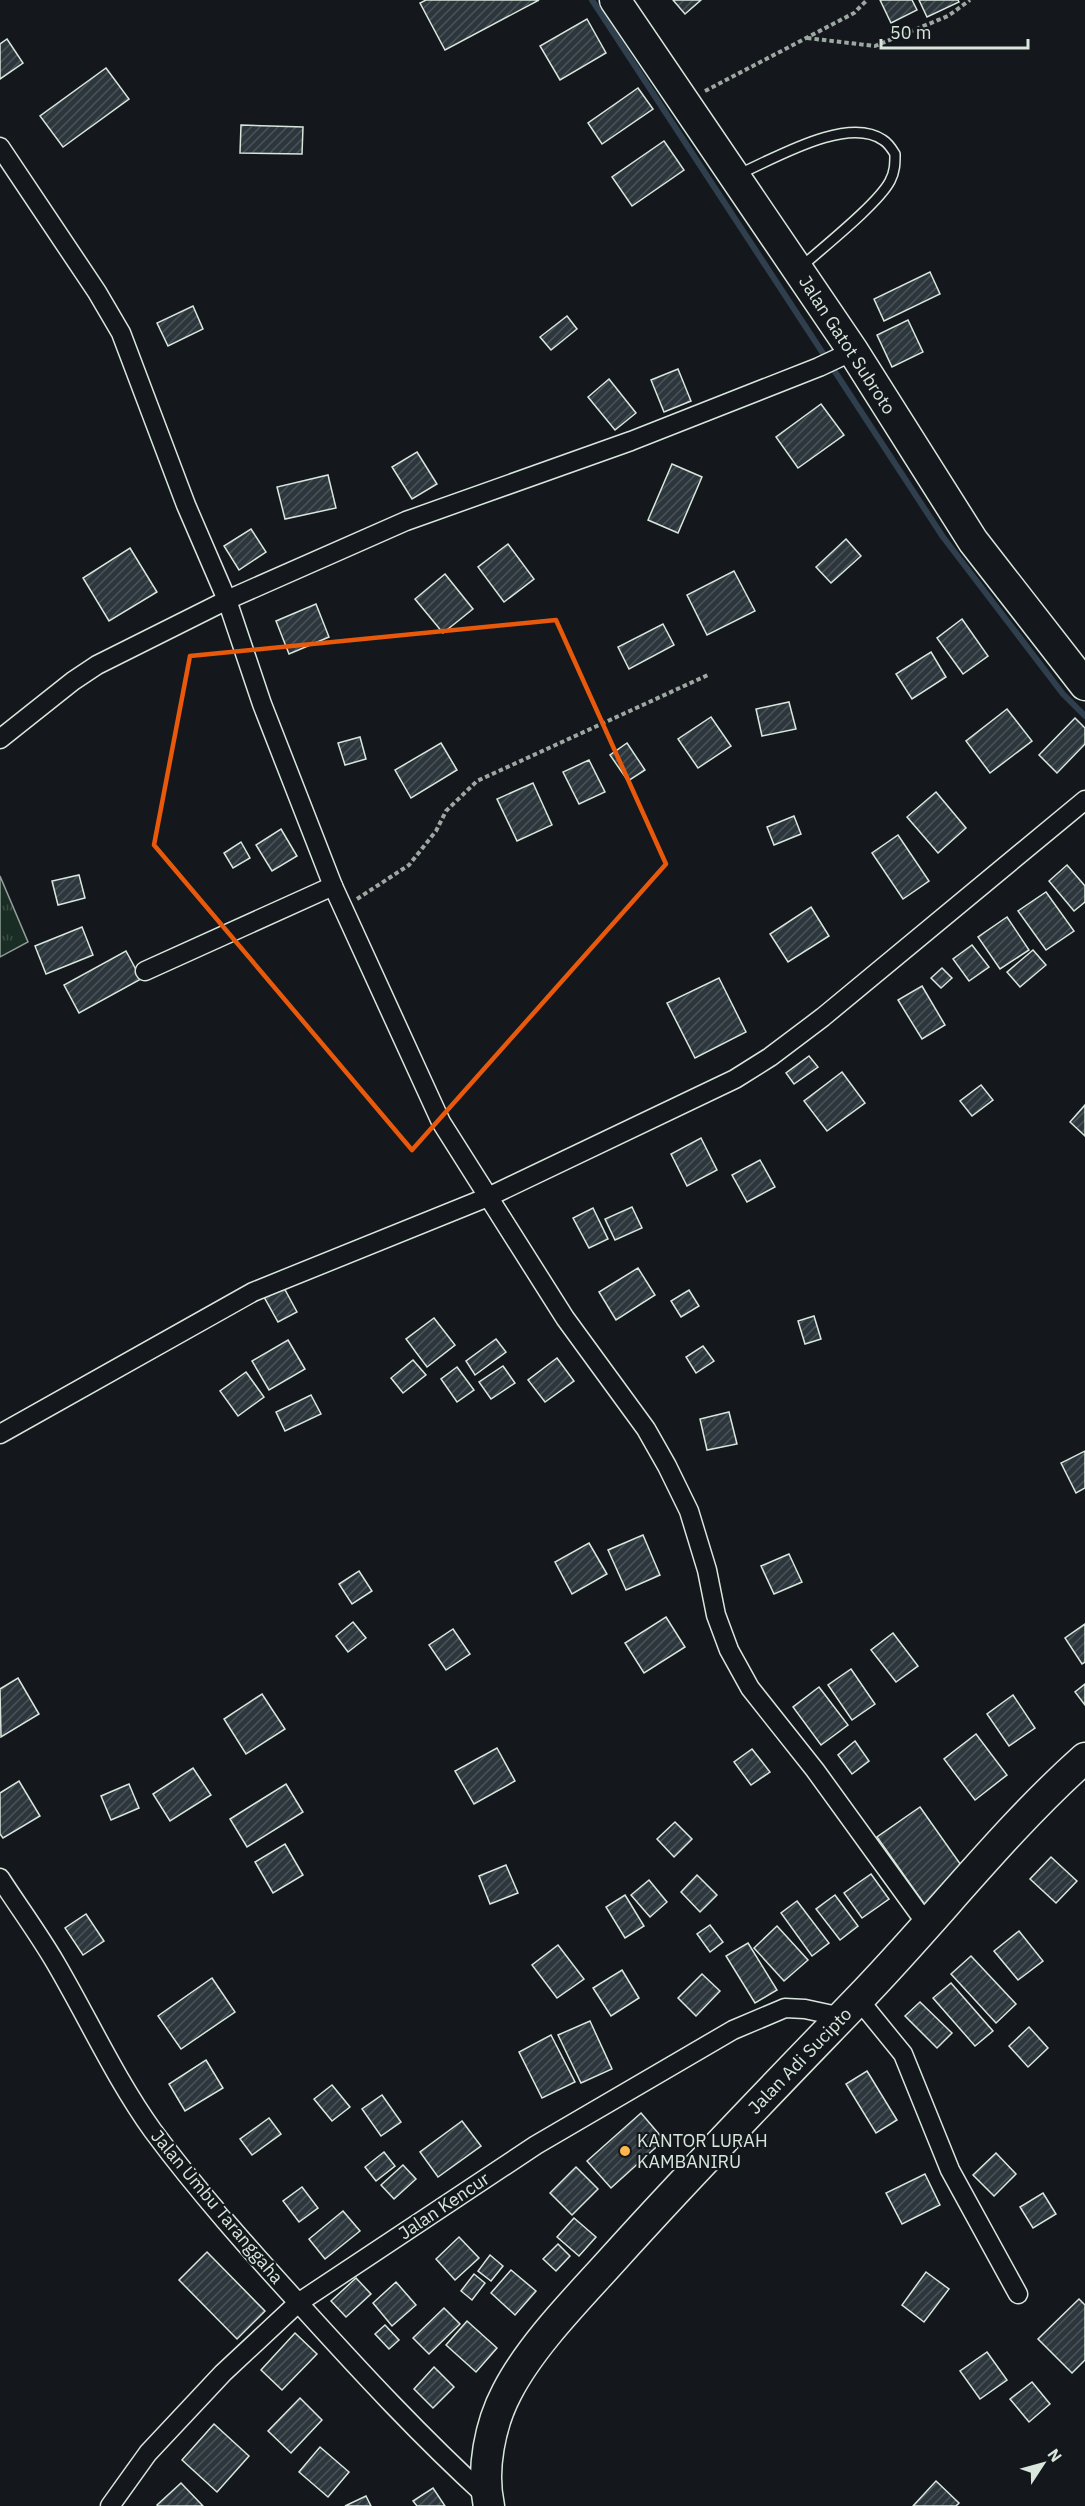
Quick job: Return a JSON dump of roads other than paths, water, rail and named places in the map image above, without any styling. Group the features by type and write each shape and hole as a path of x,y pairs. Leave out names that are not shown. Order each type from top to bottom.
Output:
{"highway":[{"name":"Jalan Gatot Subroto","path":"615,0 797,270 845,355 973,541 1085,685"},
{"name":"Jalan Adi Sucipto","path":"488,2501 488,2452 496,2417 516,2375 568,2309 685,2179 928,1926 1051,1788 1085,1758"}],"street":[{"path":"0,147 97,292 121,333 186,505 227,600 262,704 333,886 441,1122 565,1317 646,1429 667,1466 689,1510 707,1570 716,1615 729,1650 750,1688 815,1770 928,1926"},
{"path":"0,739 73,681 97,666 227,600 406,520 631,441 845,355"},
{"path":"0,1434 253,1292 488,1197 735,1078 770,1057 823,1017 1085,800"},
{"path":"145,971 333,886"},
{"name":"Jalan Umbu Taranggaha","path":"0,1878 54,1960 123,2084 152,2129 197,2187 298,2303 421,2436 488,2501"},
{"name":"Jalan Kencur","path":"110,2506 148,2453 223,2373 298,2303 544,2140 733,2030 785,2008 850,2009"},
{"path":"850,2009 903,2054 950,2170 1018,2294"}],"lane":[{"path":"734,176 838,132 865,134 883,139 895,154 895,168 890,182 860,214 797,270"}],"waterway":[{"path":"592,0 943,537 1063,694 1085,716"}],"place":[{"name":"KANTOR LURAH KAMBANIRU","path":"625,2151"}]}
